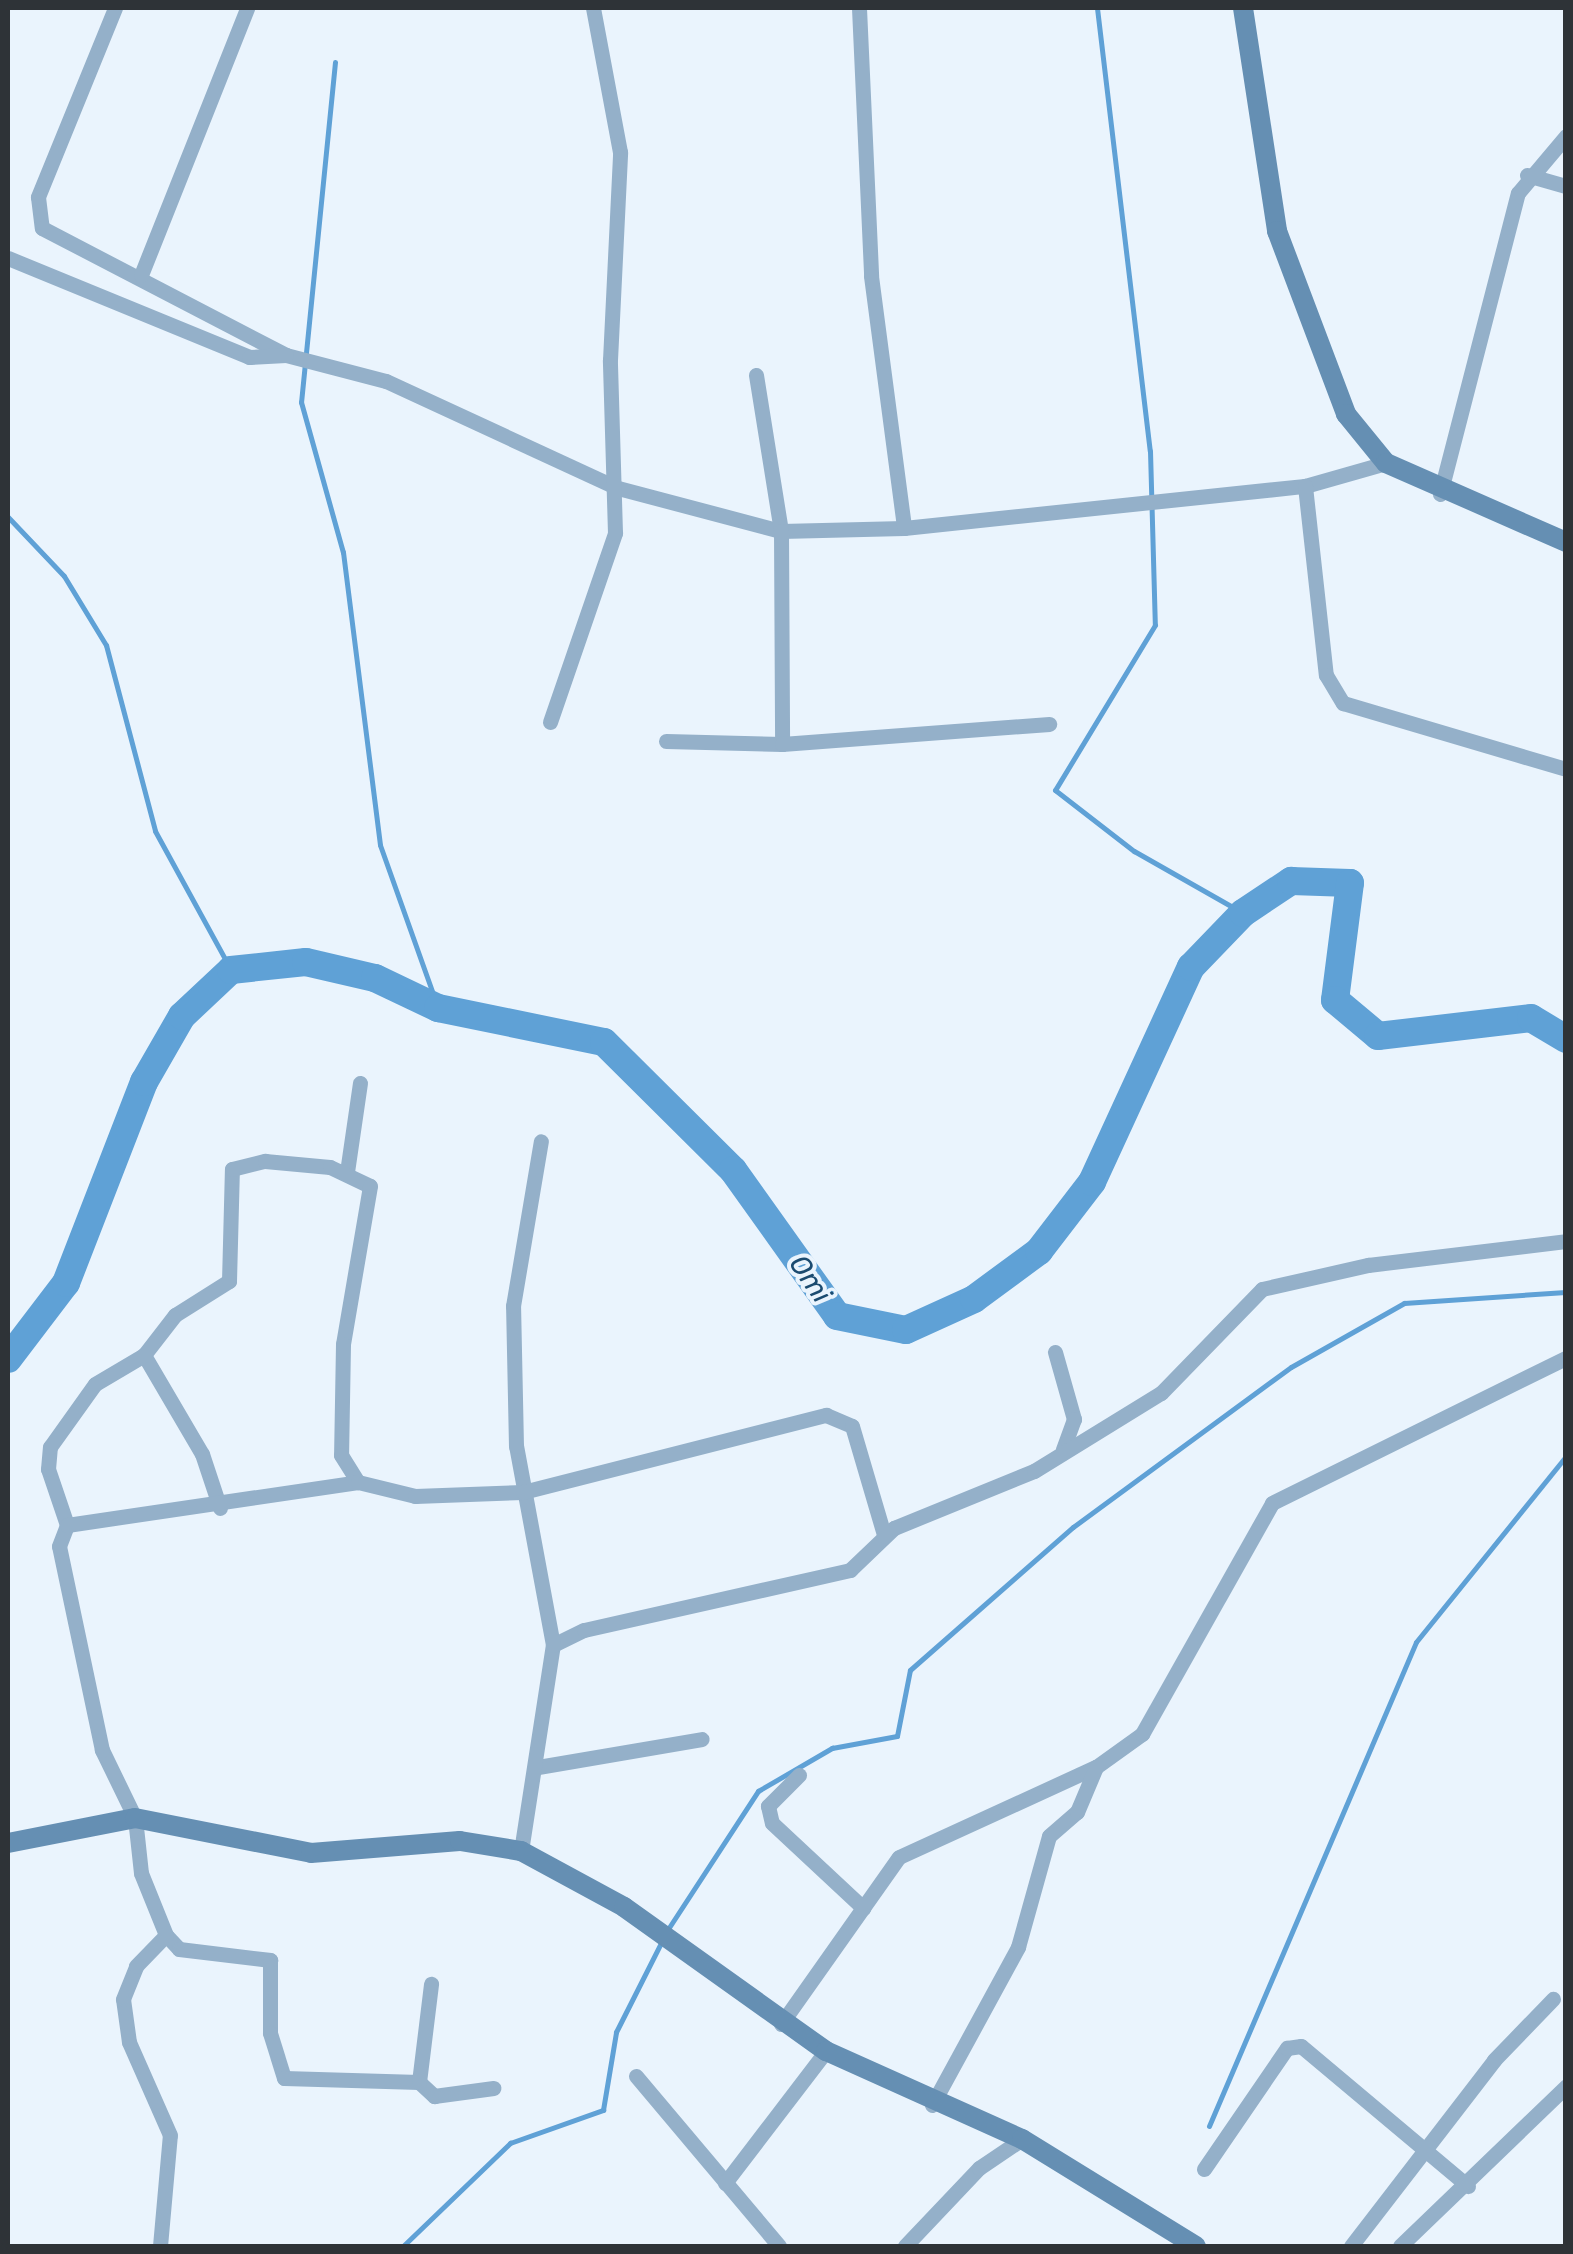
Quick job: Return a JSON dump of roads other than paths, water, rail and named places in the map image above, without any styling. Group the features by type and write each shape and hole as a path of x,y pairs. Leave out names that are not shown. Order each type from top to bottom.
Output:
{"street":[{"path":"115,8 38,197 42,228 141,275 293,356 325,362 618,488 781,531 904,528 1123,509 1304,486 1386,463"},
{"path":"141,275 247,8"},
{"path":"550,722 615,533 618,488 610,360 620,152 593,8"},
{"path":"859,8 871,276 904,528"},
{"path":"1243,8 1277,231 1346,414 1386,463 1440,494 1566,542"},
{"path":"1440,494 1527,175 1566,136"},
{"path":"1527,175 1566,186"},
{"path":"8,258 233,352 264,361 293,356"},
{"path":"756,375 781,531 782,744"},
{"path":"1304,486 1326,674 1343,703 1566,769"},
{"path":"666,741 782,744 1049,724"},
{"path":"347,1172 360,1082"},
{"path":"521,1851 538,1767 553,1645 523,1492 513,1306 540,1141"},
{"path":"358,1482 341,1455 343,1344 370,1186 347,1172 265,1162 232,1170 229,1281 175,1315 144,1354 94,1384 50,1447 48,1470 66,1525 59,1546 74,1634 102,1750 135,1818 141,1873 166,1936 179,1949 270,1960 270,2033 284,2078 419,2082 434,2096 492,2088"},
{"path":"553,1645 584,1630 850,1570 884,1535 1056,1456 1161,1393 1262,1289 1368,1265 1566,1242"},
{"path":"1055,1352 1074,1418 1056,1456"},
{"path":"144,1354 202,1454 220,1508"},
{"path":"782,2024 862,1908 916,1846 1096,1767 1142,1734 1272,1503 1566,1358"},
{"path":"66,1525 220,1508 358,1482 416,1496 523,1492 826,1416 852,1426 884,1535"},
{"path":"538,1767 702,1739"},
{"path":"932,2106 1018,1946 1049,1836 1077,1812 1096,1767"},
{"path":"799,1775 768,1806 772,1823 862,1908"},
{"path":"8,1843 135,1818 311,1853 460,1841 521,1851 624,1907 782,2024 826,2050 932,2106 1022,2138 1196,2246"},
{"path":"160,2246 170,2135 128,2042 123,2000 136,1966 166,1936"},
{"path":"419,2082 431,1984"},
{"path":"1351,2246 1432,2152 1494,2060 1553,1999"},
{"path":"1204,2169 1287,2048 1301,2046 1468,2186"},
{"path":"724,2182 826,2050"},
{"path":"636,2076 779,2246"},
{"path":"1400,2246 1468,2186 1566,2086"},
{"path":"905,2246 979,2168 1022,2138"}],"waterway":[{"path":"1097,8 1150,451 1155,625 1055,790 1134,851 1243,913"},
{"path":"335,62 301,402 343,552 380,845 438,1008"},
{"path":"8,517 64,576 106,645 155,831 231,970"},
{"name":"Omi","path":"8,1359 66,1283 144,1082 182,1016 231,970 306,962 375,978 438,1008 604,1042 733,1170 837,1316 906,1330 974,1299 1039,1251 1092,1182 1191,967 1243,913 1291,881 1350,883 1335,1000 1378,1036 1531,1018 1566,1039"},
{"path":"668,1929 758,1791 832,1748 897,1736 910,1670 1073,1527 1291,1367 1404,1303 1566,1292"},
{"path":"1209,2126 1416,1642 1566,1456"},
{"path":"403,2246 510,2143 603,2110 616,2032 661,1943"}]}
